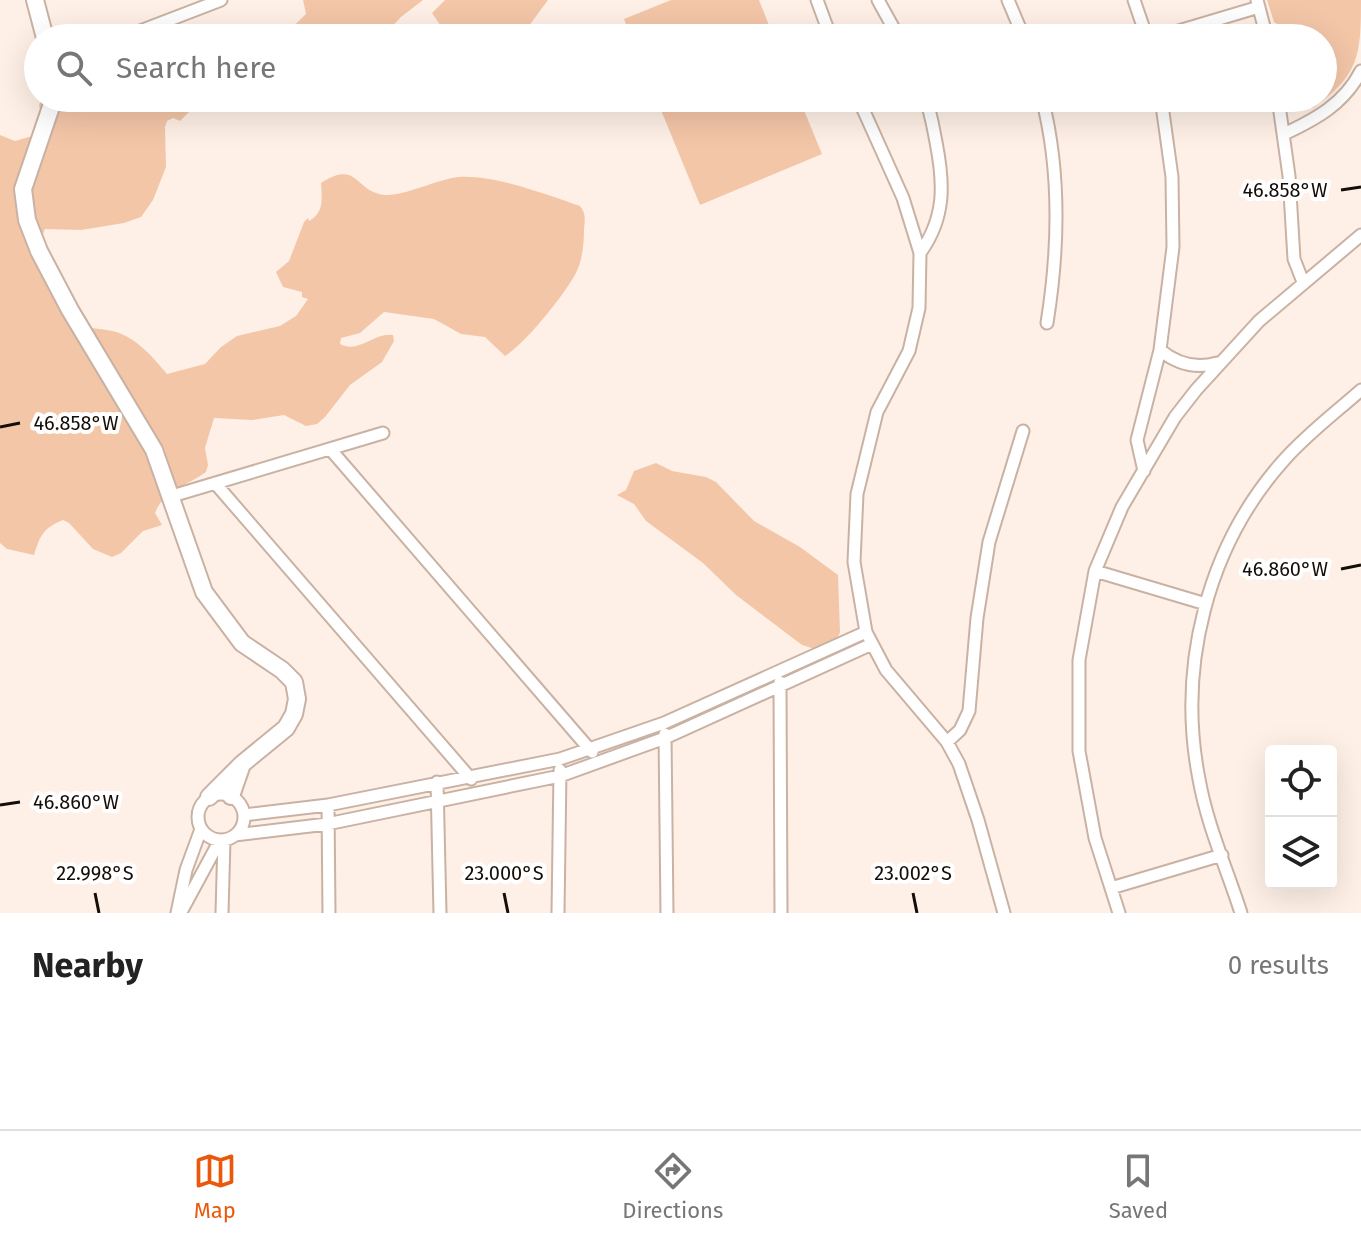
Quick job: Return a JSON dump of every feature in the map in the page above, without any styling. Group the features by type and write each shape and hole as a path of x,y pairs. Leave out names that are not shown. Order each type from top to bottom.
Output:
{"street":[{"path":"35,0 41,24"},
{"path":"158,24 221,0"},
{"path":"817,0 826,24"},
{"path":"878,0 891,24"},
{"path":"1008,0 1018,24"},
{"path":"1134,0 1142,24"},
{"path":"1197,24 1258,4 1263,24"},
{"path":"1337,104 1361,71"},
{"path":"49,112 23,189 27,220 39,251 70,310 154,450 204,592 242,643 282,670 294,682 297,699 294,714 286,728 242,764 200,808 198,822 213,839 327,824 560,776 665,738 866,632"},
{"path":"864,112 903,198 920,253 919,308 909,351 877,412 857,494 854,562 866,632 886,670 947,742 959,764 1004,913"},
{"path":"920,253 935,229 942,197 939,160 928,112"},
{"path":"1045,112 1056,197 1055,260 1047,323"},
{"path":"1144,471 1137,440 1160,350 1170,282 1173,224 1171,166 1163,112"},
{"path":"1280,112 1294,259 1303,282"},
{"path":"1284,134 1325,112"},
{"path":"1119,913 1088,809 1079,751 1079,660 1095,571 1122,507 1175,417 1218,363 1259,321 1361,235"},
{"path":"1160,350 1186,364 1202,366 1218,363"},
{"path":"1241,913 1202,794 1192,731 1194,667 1206,604 1224,553 1265,483 1301,442 1361,390"},
{"path":"947,742 960,730 969,711 977,618 989,542 1023,431"},
{"path":"172,496 383,433"},
{"path":"331,450 590,749 597,763"},
{"path":"215,483 470,776 477,794"},
{"path":"1095,571 1206,604"},
{"path":"244,815 328,805 560,759 872,644"},
{"path":"780,680 781,913"},
{"path":"664,723 667,913"},
{"path":"558,913 560,759"},
{"path":"231,796 242,764"},
{"path":"437,782 440,913"},
{"path":"179,913 227,838 243,822 240,804 231,796 209,797"},
{"path":"328,805 329,913"},
{"path":"179,913 186,870 201,829"},
{"path":"222,913 227,838"},
{"path":"1111,888 1222,855"}],"shaded area":[{"path":"303,0 423,0 394,24 296,24 306,14"},
{"path":"445,0 548,0 530,24 439,24 432,13"},
{"path":"671,0 759,0 768,24 626,24 624,19"},
{"path":"1267,0 1361,0 1358,49 1349,74 1337,88 1337,24 1274,22"},
{"path":"41,112 189,112 180,121 173,118 167,121 166,167 153,200 141,217 81,230 45,229 38,259 44,280 74,323 128,337 167,374 205,364 237,336 280,326 296,316 308,299 302,297 302,292 283,287 276,272 289,261 304,222 314,218 320,210 321,183 333,176 350,176 369,189 387,195 459,177 473,177 520,186 580,206 585,220 579,266 546,315 505,356 485,337 461,334 434,319 384,312 360,333 341,338 340,344 347,346 360,345 386,335 393,335 394,341 382,362 350,385 317,424 306,426 284,415 252,420 214,418 205,448 206,472 164,499 155,513 162,525 143,531 121,553 112,557 93,549 63,520 43,533 34,555 7,549 0,543 0,135 15,141 32,136 29,156 46,124"},
{"path":"662,112 805,112 822,154 700,205"},
{"path":"656,463 672,471 706,477 716,482 754,521 800,547 838,575 840,632 831,654 802,645 736,595 703,563 646,521 634,504 617,495 626,490 634,471"}]}
